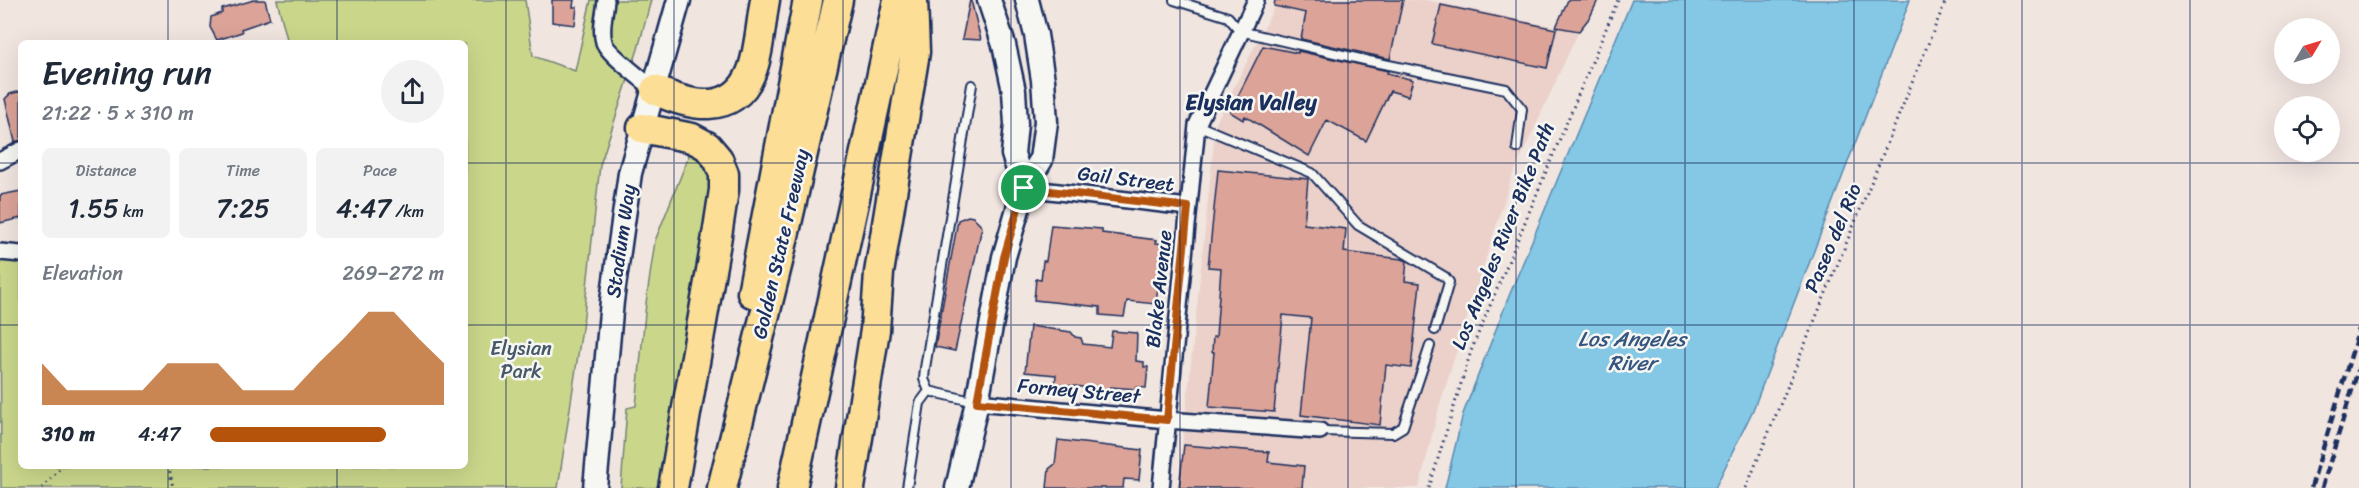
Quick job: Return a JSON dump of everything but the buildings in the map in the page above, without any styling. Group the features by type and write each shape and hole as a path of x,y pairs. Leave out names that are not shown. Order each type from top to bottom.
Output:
{"highway":[{"path":"655,90 676,100 706,105 722,102 743,89 752,72 765,0"},
{"path":"740,412 752,290 808,0"},
{"name":"Golden State Freeway","path":"722,488 782,246 838,0"},
{"path":"792,488 898,0"},
{"path":"850,488 875,330 879,273 915,52 913,0"},
{"path":"642,128 692,138 707,146 718,159 724,174 716,243 673,488"}],"main road":[{"name":"Stadium Way","path":"595,488 616,263 630,173 679,0"},
{"path":"989,0 1004,45 1014,91 1016,124 1013,154 1024,188"},
{"path":"957,488 977,402 1004,257 1024,188 1041,160 1046,122 1036,35 1027,0"}],"street":[{"path":"606,0 602,33 604,45 612,56 655,90"},
{"name":"Blake Avenue","path":"1161,488 1197,125 1256,0"},
{"path":"0,161 18,152"},
{"name":"Gail Street","path":"1024,188 1188,207"},
{"path":"0,252 18,254"},
{"name":"Forney Street","path":"977,402 1167,420 1320,430"}],"lane":[{"path":"1174,0 1228,17 1240,31 1369,61 1506,89 1522,109 1517,148"},
{"path":"929,391 924,379 925,368 972,85"},
{"path":"1197,125 1312,173 1358,225 1445,277 1449,282 1435,330"},
{"path":"1320,430 1393,433 1403,427 1430,346"},
{"path":"929,391 977,402"},
{"path":"907,488 920,403 929,391"}],"path":[{"name":"Los Angeles River Bike Path","path":"1429,488 1471,351 1618,0"},
{"name":"Paseo del Rio","path":"1746,488 1946,0"},
{"path":"42,488 59,469"},
{"path":"172,469 173,488"}],"shaded area":[{"path":"1278,0 1426,0 1556,27 1568,0 1593,0 1511,179 1439,407 1419,488 1178,488 1216,123"}],"green space":[{"name":"Elysian Park","path":"277,0 525,0 533,56 575,71 591,0 651,0 638,49 600,165 584,315 558,488 1,488 0,260 18,262 18,469 468,469 468,40 287,40"},
{"path":"690,153 701,157 711,177 698,273 657,488 621,488 627,408 636,406 646,303 655,241"}],"water":[{"name":"Los Angeles River","path":"1632,0 1910,0 1753,410 1715,488 1445,488 1463,414 1507,301"}],"railway":[{"path":"2311,488 2359,329"},
{"path":"2322,488 2359,367"}],"district":[{"name":"Elysian Valley","path":"1251,102"}],"route":[{"path":"1024,188 1188,207 1167,420 977,402 1004,257 1024,188"}]}
